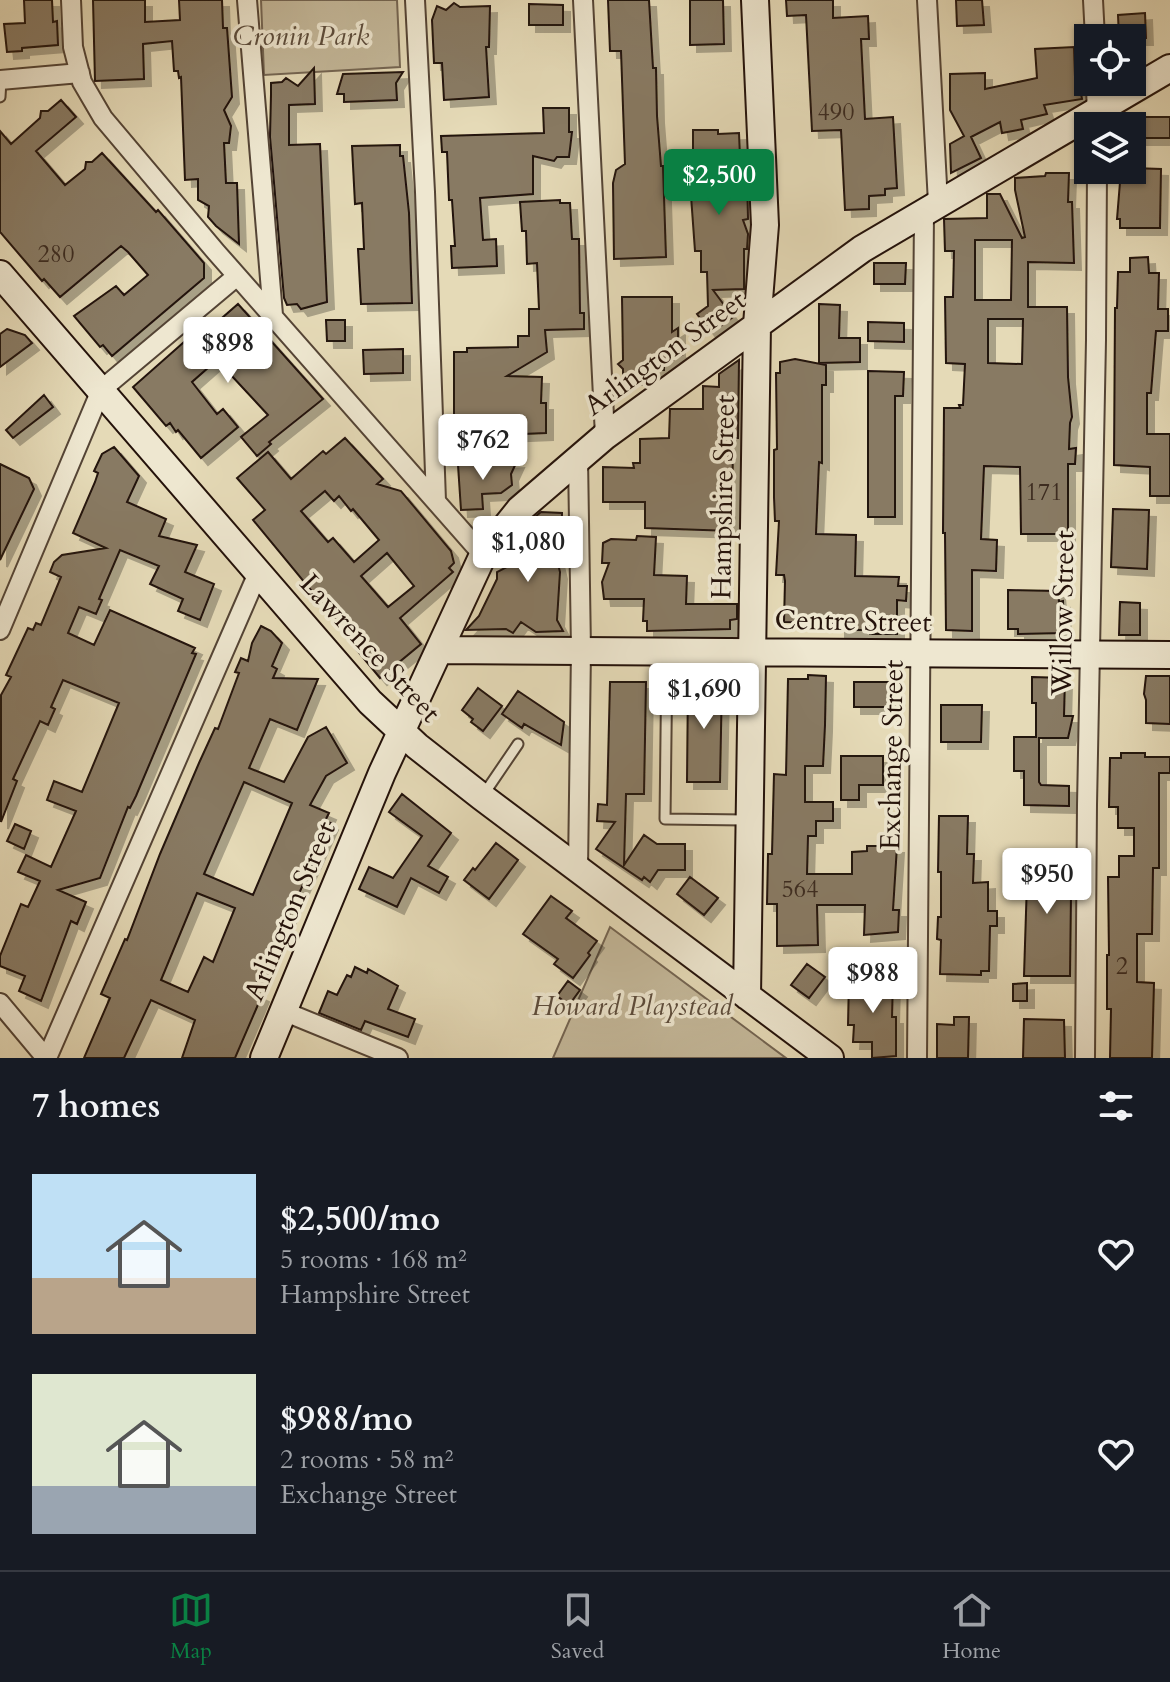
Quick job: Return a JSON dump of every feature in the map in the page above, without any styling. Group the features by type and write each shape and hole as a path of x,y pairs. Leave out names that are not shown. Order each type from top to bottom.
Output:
{"street":[{"path":"71,0 73,47 80,73 103,118 237,276 483,555"},
{"path":"247,0 273,315"},
{"path":"415,0 436,501"},
{"path":"583,0 605,436"},
{"name":"Hampshire Street","path":"747,996 757,325 765,225 755,0"},
{"name":"Exchange Street","path":"917,1058 931,208 927,0"},
{"path":"1093,0 1094,24"},
{"name":"Arlington Street","path":"1108,112 1170,68"},
{"path":"0,80 80,73"},
{"name":"Arlington Street","path":"264,1058 401,732 483,555 520,509 605,436 862,249 931,208 1074,132"},
{"name":"Willow Street","path":"1085,1058 1097,184"},
{"name":"Lawrence Street","path":"0,274 370,702 401,732 482,797 830,1058"},
{"path":"0,630 101,390 237,276"},
{"path":"578,458 581,650 578,869"},
{"path":"0,1003 47,1058 258,573"},
{"name":"Centre Street","path":"439,650 1170,655"},
{"path":"283,1011 398,1058"}],"lane":[{"path":"0,80 0,97"},
{"path":"667,650 665,819 750,820"},
{"path":"482,797 518,744"}],"green space":[{"name":"Cronin Park","path":"261,0 397,0 400,67 264,75"},
{"name":"Howard Playstead","path":"610,927 786,1058 553,1058"}],"building":[{"path":"24,0 52,0 58,45 7,52 4,24 25,23"},
{"path":"93,0 145,0 145,22 180,20 179,0 222,0 232,97 224,110 231,126 229,143 224,143 226,183 237,183 239,244 208,217 209,206 198,200 198,179 185,180 181,77 178,71 174,71 172,41 143,44 144,79 95,81"},
{"path":"608,0 649,0 663,166 666,257 614,259 613,183 616,170 625,164 621,51 610,51"},
{"path":"690,0 723,0 724,44 690,45"},
{"path":"786,0 833,0 833,18 868,16 869,39 861,39 865,119 893,117 897,188 885,189 885,195 869,196 869,209 845,210 841,130 812,131 806,15 787,16"},
{"path":"956,0 982,0 984,25 957,26"},
{"path":"454,3 460,7 490,6 489,47 486,47 489,97 444,100 442,63 434,63 432,20 437,6 446,10"},
{"path":"529,4 563,5 563,25 529,25"},
{"path":"1145,13 1145,24 1118,24 1118,15"},
{"path":"1074,47 1074,96 1081,96 1082,99 1044,105 1047,114 1021,120 1023,129 1002,133 1000,122 971,137 981,158 951,173 950,144 964,136 950,110 950,74 985,73 985,89 1037,78 1035,49"},
{"path":"314,68 315,104 289,105 289,145 320,144 327,302 301,309 297,304 287,305 284,298 270,137 271,83 282,82 286,78 298,86"},
{"path":"403,72 396,83 397,100 344,102 344,94 337,94 343,74"},
{"path":"61,100 76,117 36,151 65,185 85,169 86,162 92,162 102,153 204,263 204,278 112,356 103,345 100,347 74,316 116,286 124,295 148,275 128,252 121,246 60,297 0,232 0,131 11,144 40,118 41,111 48,111"},
{"path":"543,108 569,108 569,132 572,132 569,157 557,157 554,161 533,156 533,194 480,198 483,240 496,239 497,266 452,268 451,246 455,246 452,200 449,200 447,152 442,152 441,136 544,133"},
{"path":"1146,117 1170,117 1170,138 1146,138"},
{"path":"693,130 739,133 740,157 747,176 748,219 743,220 748,234 747,249 744,249 744,289 713,290 733,317 711,333 697,314 708,306 707,272 701,272 701,251 695,251 689,168 693,168"},
{"path":"400,145 409,213 412,303 361,304 358,249 364,249 362,203 355,204 352,146"},
{"path":"1146,168 1161,169 1160,228 1120,228 1120,219 1117,219 1120,184 1146,184"},
{"path":"1046,173 1069,173 1068,202 1072,202 1074,263 1028,262 1028,307 1067,307 1072,417 1069,449 1076,448 1075,464 1068,464 1068,534 1021,534 1020,467 984,466 981,539 997,540 996,571 972,570 972,631 946,630 944,408 960,408 959,405 963,405 965,364 946,363 945,297 953,297 954,251 945,251 944,219 987,218 987,194 1000,194 1022,238 1025,237 1015,178 1045,176","holes":["975,240 1012,240 1011,300 975,300","988,319 1023,319 1022,364 988,363"]},
{"path":"560,200 560,203 570,203 572,239 579,239 580,313 584,313 584,329 545,330 547,352 507,376 542,377 541,403 546,403 546,433 454,437 454,352 467,352 467,348 518,347 518,336 529,336 529,309 539,309 537,263 527,264 526,231 522,231 520,202"},
{"path":"1148,257 1149,273 1159,273 1158,309 1168,309 1168,331 1156,331 1151,393 1147,393 1147,434 1170,434 1170,496 1150,496 1150,467 1114,465 1118,272 1130,272 1130,258"},
{"path":"874,263 906,263 905,284 874,284"},
{"path":"622,297 672,297 672,332 678,328 678,350 682,355 664,365 664,370 647,370 647,378 623,378 623,369 618,364 623,360"},
{"path":"238,304 323,399 269,442 271,444 257,456 241,437 268,415 217,360 192,382 217,414 223,409 238,427 201,458 178,430 176,432 170,423 166,426 133,387 184,342 186,345 205,328 207,331"},
{"path":"819,304 840,305 839,338 860,338 860,362 819,363"},
{"path":"326,320 345,320 345,341 327,341"},
{"path":"868,322 904,323 904,342 868,341"},
{"path":"7,329 25,335 32,343 0,367 0,334"},
{"path":"403,349 403,373 364,374 363,350"},
{"path":"795,359 826,365 826,385 822,385 822,463 819,462 816,534 856,535 855,576 899,577 898,586 907,586 906,601 897,600 897,634 838,630 838,623 784,622 784,575 776,575 779,521 775,521 774,497 776,373 780,373 780,362"},
{"path":"739,360 738,438 733,438 732,531 645,528 645,502 603,502 603,467 634,468 633,463 640,463 640,439 669,438 670,409 703,409 703,386 719,387 719,374"},
{"path":"868,371 904,372 903,396 895,396 895,517 868,517"},
{"path":"44,395 53,407 13,438 6,430"},
{"path":"345,438 383,479 377,484 401,491 451,551 454,563 449,568 453,572 400,618 421,644 380,678 351,643 355,639 342,623 338,623 253,520 265,510 237,478 268,452 291,479 323,451 326,454","holes":["325,491 334,501 339,496 379,540 354,562 333,538 328,542 301,511","387,553 414,586 388,607 361,576"]},
{"path":"114,447 139,476 127,502 166,519 159,536 197,545 185,572 214,584 200,620 178,611 183,599 150,584 159,566 120,550 99,599 102,600 96,614 79,607 68,633 94,645 110,610 195,648 192,653 196,654 100,878 58,890 86,902 77,924 71,921 41,1001 19,991 25,976 0,966 0,956 21,904 28,907 40,881 18,872 26,855 51,867 76,811 47,800 54,781 82,792 119,703 63,680 51,707 55,709 48,725 40,721 13,779 17,781 1,822 1,695 11,677 6,675 28,628 33,630 36,623 41,625 61,577 50,572 54,562 62,555 106,548 73,533 95,482 98,473 94,471 102,454"},
{"path":"517,461 511,474 512,485 501,493 482,494 483,509 461,510 458,465"},
{"path":"0,464 29,478 34,489 0,560"},
{"path":"1113,509 1149,510 1147,569 1111,567"},
{"path":"541,512 562,513 561,551 555,551 560,572 557,620 563,631 536,632 521,622 513,633 506,629 466,630 479,616 497,579 497,572 509,566 509,551 530,552 531,521 535,522 535,517"},
{"path":"637,536 656,537 654,575 687,576 686,604 737,604 737,619 730,620 730,629 647,631 647,621 643,621 644,599 604,599 602,582 609,563 602,563 603,543 611,539 636,540"},
{"path":"1008,590 1058,591 1059,602 1063,601 1064,633 1018,634 1018,629 1008,629"},
{"path":"1120,602 1140,603 1140,635 1119,635"},
{"path":"261,626 271,631 282,643 272,666 277,669 273,678 318,679 297,730 270,719 249,768 284,782 308,737 326,727 347,763 326,776 310,805 329,813 325,821 331,823 253,991 262,995 235,1058 182,1058 195,1020 151,1000 124,1058 84,1058 110,998 101,994 127,940 199,763 215,728 218,729 239,673 235,672 241,658 248,661 252,643","holes":["244,782 292,803 253,895 204,874","197,893 235,908 213,962 204,957 188,992 161,980"]},
{"path":"808,675 826,676 825,725 823,766 805,766 805,802 833,802 833,821 816,821 816,836 808,836 807,874 852,874 852,852 867,851 867,846 897,846 893,910 899,910 898,932 864,935 865,905 817,905 818,945 777,946 777,904 767,904 774,774 786,775 788,679 808,679"},
{"path":"1146,676 1170,676 1170,724 1146,723"},
{"path":"1032,677 1065,678 1064,716 1073,716 1068,738 1039,738 1039,782 1041,785 1069,786 1069,806 1024,805 1024,771 1014,771 1014,737 1036,737"},
{"path":"688,681 722,681 720,782 687,782"},
{"path":"610,682 646,682 644,794 626,794 624,865 644,835 657,844 685,844 685,870 658,870 650,882 644,877 642,880 596,849 615,822 597,821 598,804 607,805"},
{"path":"854,682 894,682 894,707 854,707"},
{"path":"478,688 502,706 483,731 462,710"},
{"path":"518,691 564,722 561,745 524,724 522,728 502,714"},
{"path":"941,705 982,705 981,742 941,742"},
{"path":"1121,753 1170,757 1170,773 1159,773 1159,868 1153,868 1152,934 1137,934 1137,982 1154,983 1152,1058 1110,1058 1111,1009 1107,1009 1108,877 1119,877 1119,856 1134,856 1134,828 1118,828 1118,807 1109,807 1110,758 1121,758"},
{"path":"841,756 883,756 883,785 859,785 859,800 841,800"},
{"path":"402,794 451,833 428,866 448,877 439,893 411,878 397,907 359,889 369,867 393,878 422,836 389,812"},
{"path":"939,816 968,816 967,854 974,854 973,883 988,882 988,911 997,911 997,926 990,926 989,971 981,971 981,975 940,974 941,940 937,939 938,917 941,917"},
{"path":"15,824 31,831 24,849 7,841"},
{"path":"496,843 518,860 489,899 464,880"},
{"path":"1028,850 1064,850 1064,885 1066,894 1071,894 1070,976 1024,976"},
{"path":"690,877 718,898 704,915 677,894"},
{"path":"551,896 572,911 566,918 597,941 573,978 554,964 558,959 523,934"},
{"path":"807,964 825,977 809,998 791,985"},
{"path":"355,967 367,973 368,969 398,986 388,1009 415,1019 408,1037 365,1021 361,1030 319,1013 328,991 337,995 347,975 351,977"},
{"path":"849,979 893,980 892,1017 896,1017 896,1056 872,1058 872,1042 853,1042 854,1025 848,1025"},
{"path":"568,981 580,990 569,1005 557,996"},
{"path":"1027,983 1027,1001 1013,1001 1013,984"},
{"path":"954,1017 969,1017 968,1058 937,1058 937,1024 954,1025"},
{"path":"1024,1019 1064,1020 1065,1058 1023,1058"}]}
